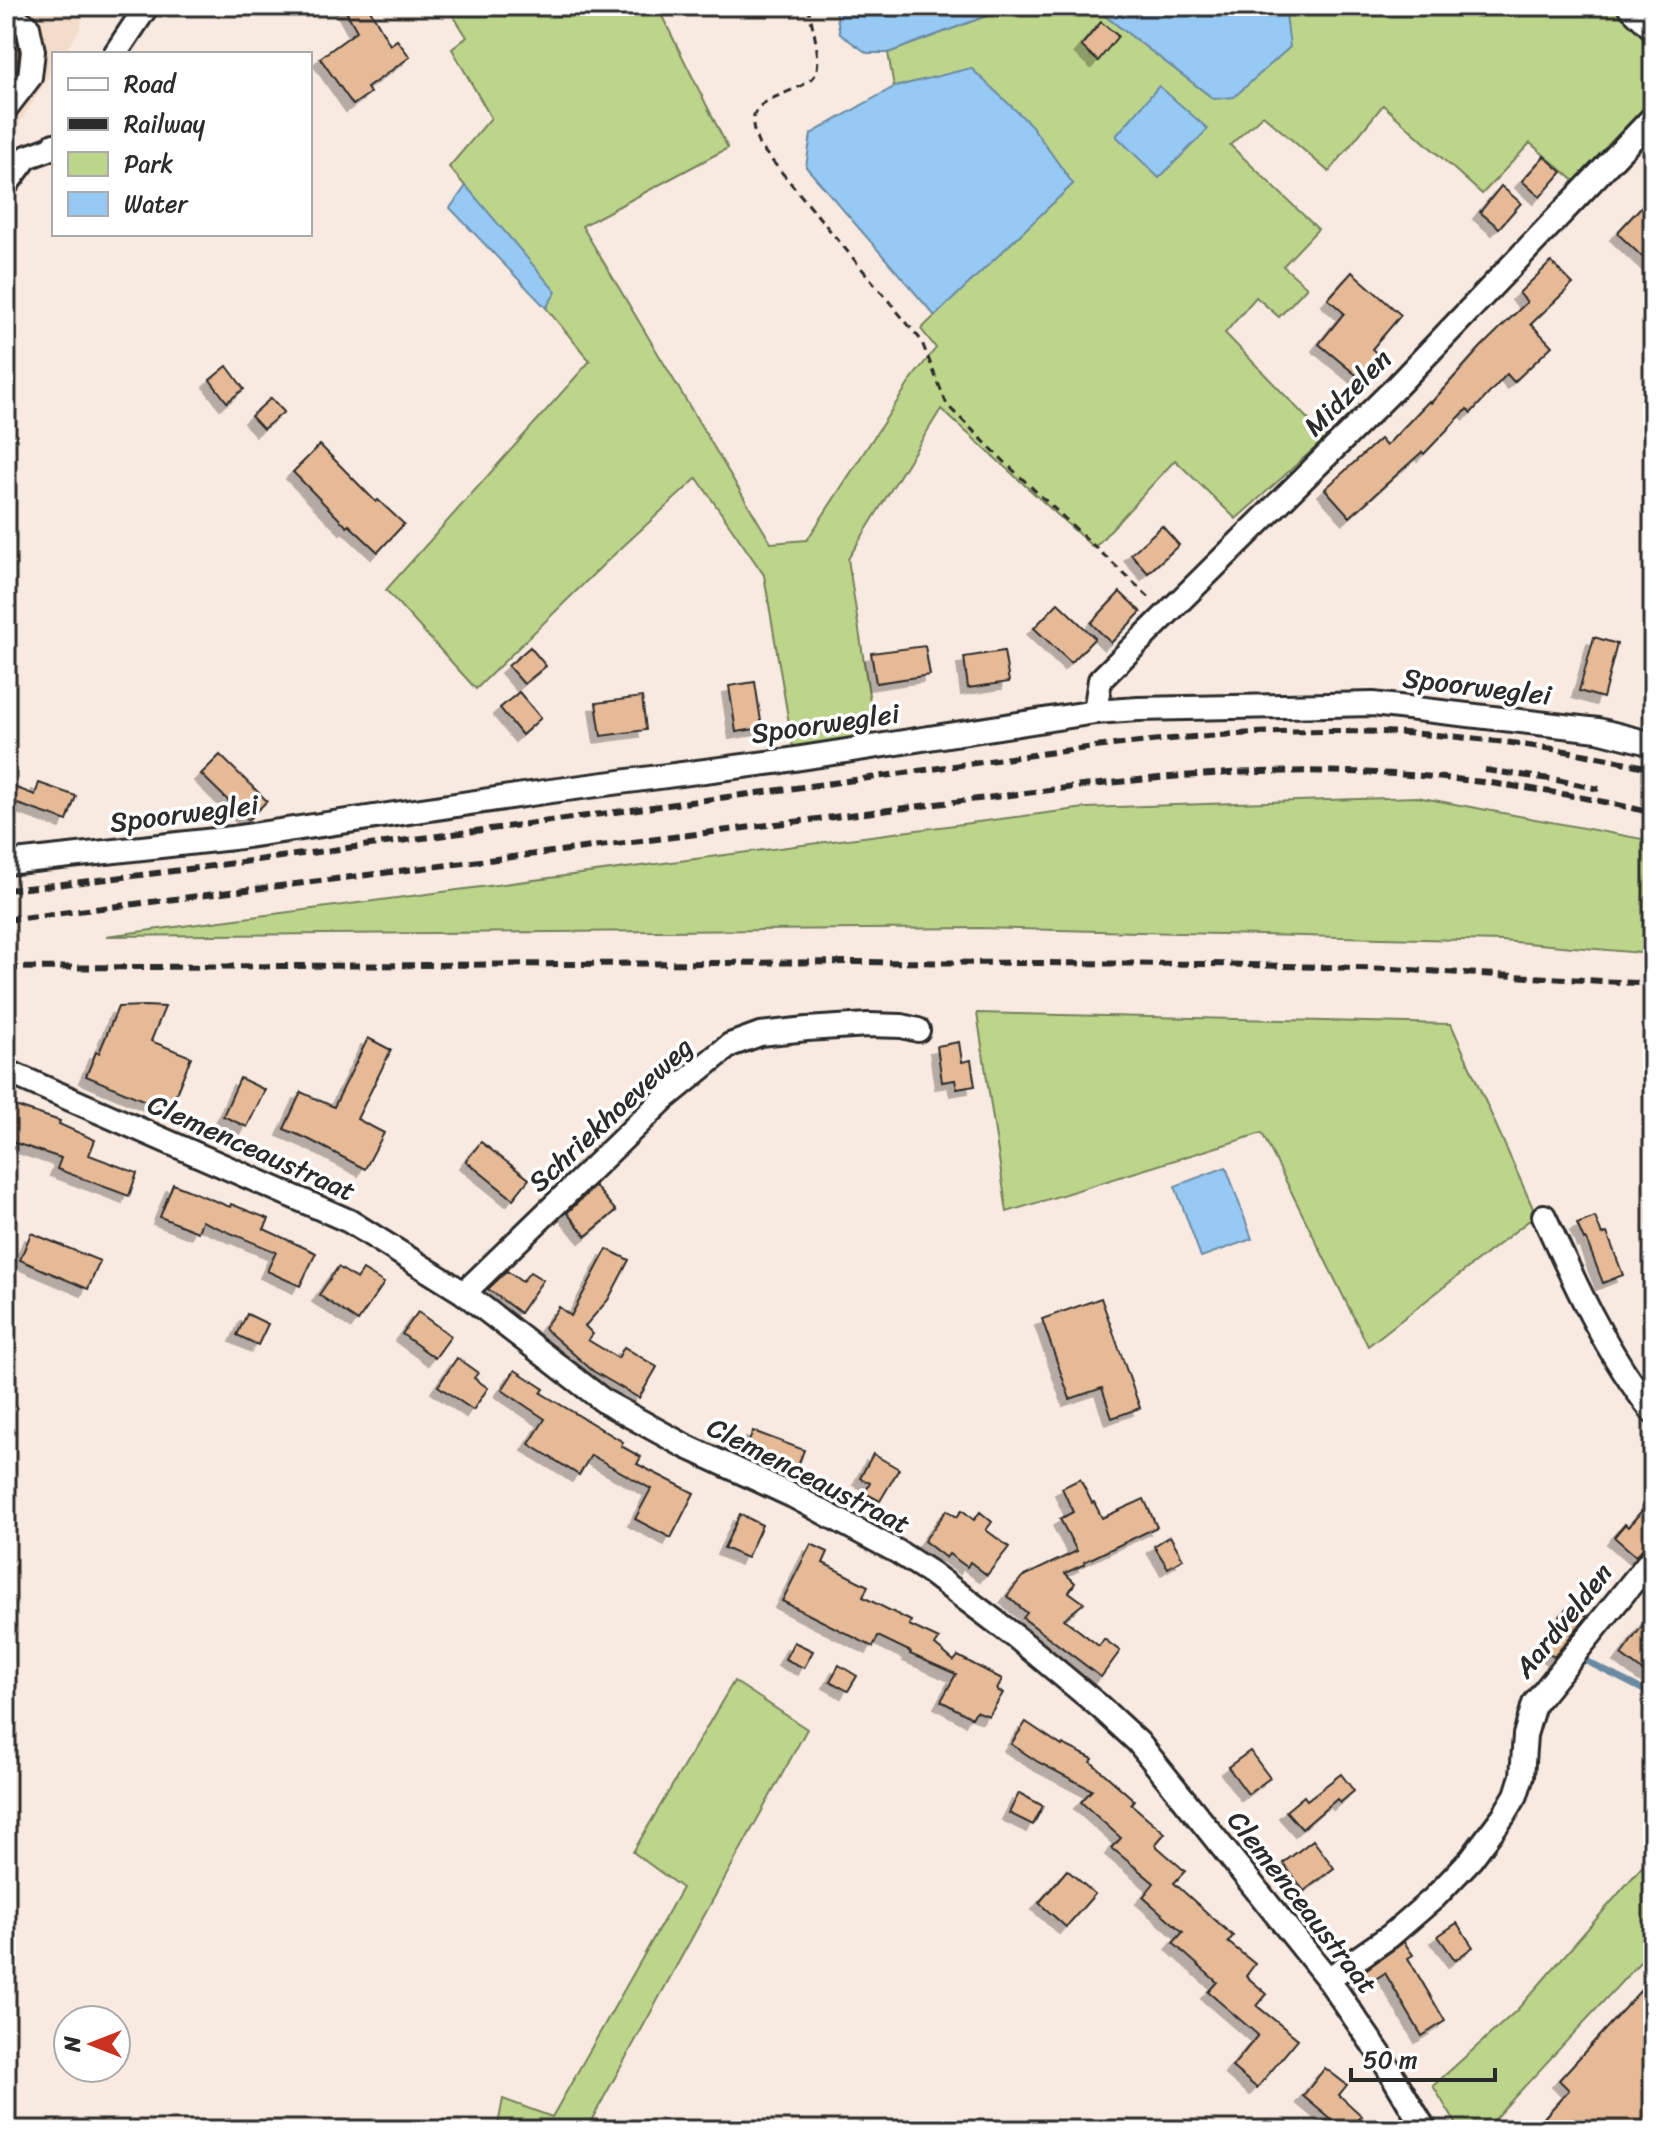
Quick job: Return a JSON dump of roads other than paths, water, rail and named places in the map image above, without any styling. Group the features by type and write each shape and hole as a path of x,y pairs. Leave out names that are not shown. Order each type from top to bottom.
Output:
{"street":[{"path":"116,52 147,6"},
{"path":"1629,6 1653,29"},
{"path":"6,11 28,27 33,51 30,77 6,108"},
{"name":"Midzelen","path":"1095,712 1100,680 1397,386 1653,117"},
{"path":"6,185 27,157 52,148"},
{"name":"Spoorweglei","path":"6,863 246,836 782,761 1095,712 1373,704 1598,730 1653,744"},
{"name":"Schriekhoeveweg","path":"464,1293 664,1099 730,1045 760,1034 807,1029 868,1025 918,1030"},
{"name":"Clemenceaustraat","path":"6,1071 349,1221 464,1293 605,1402 685,1446 793,1496 931,1573 1016,1637 1138,1742 1328,1979 1381,2056 1425,2130"},
{"path":"1544,1216 1585,1304 1633,1387 1653,1412"},
{"name":"Aardvelden","path":"1328,1979 1390,1936 1434,1898 1471,1859 1516,1795 1522,1776 1525,1735 1534,1704 1653,1557"}],"water":[{"path":"835,6 995,6 997,12 888,53 867,53 840,34"},
{"path":"1092,6 1285,6 1290,47 1234,97 1214,99"},
{"path":"971,68 1031,125 1073,184 935,316 806,167 811,134 894,87"},
{"path":"1159,86 1208,129 1159,178 1116,136"},
{"path":"466,186 556,292 546,308 450,208"},
{"path":"1226,1167 1252,1239 1201,1257 1175,1186"}],"waterway":[{"path":"1580,1658 1653,1695"}],"railway":[{"path":"6,890 234,863 1040,754 1202,736 1306,731 1406,733 1555,749 1653,769"},
{"path":"1485,770 1599,789"},
{"path":"6,920 1074,787 1214,774 1360,772 1458,779 1556,793 1653,813"},
{"path":"6,968 858,962 1211,964 1393,969 1653,984"}]}
